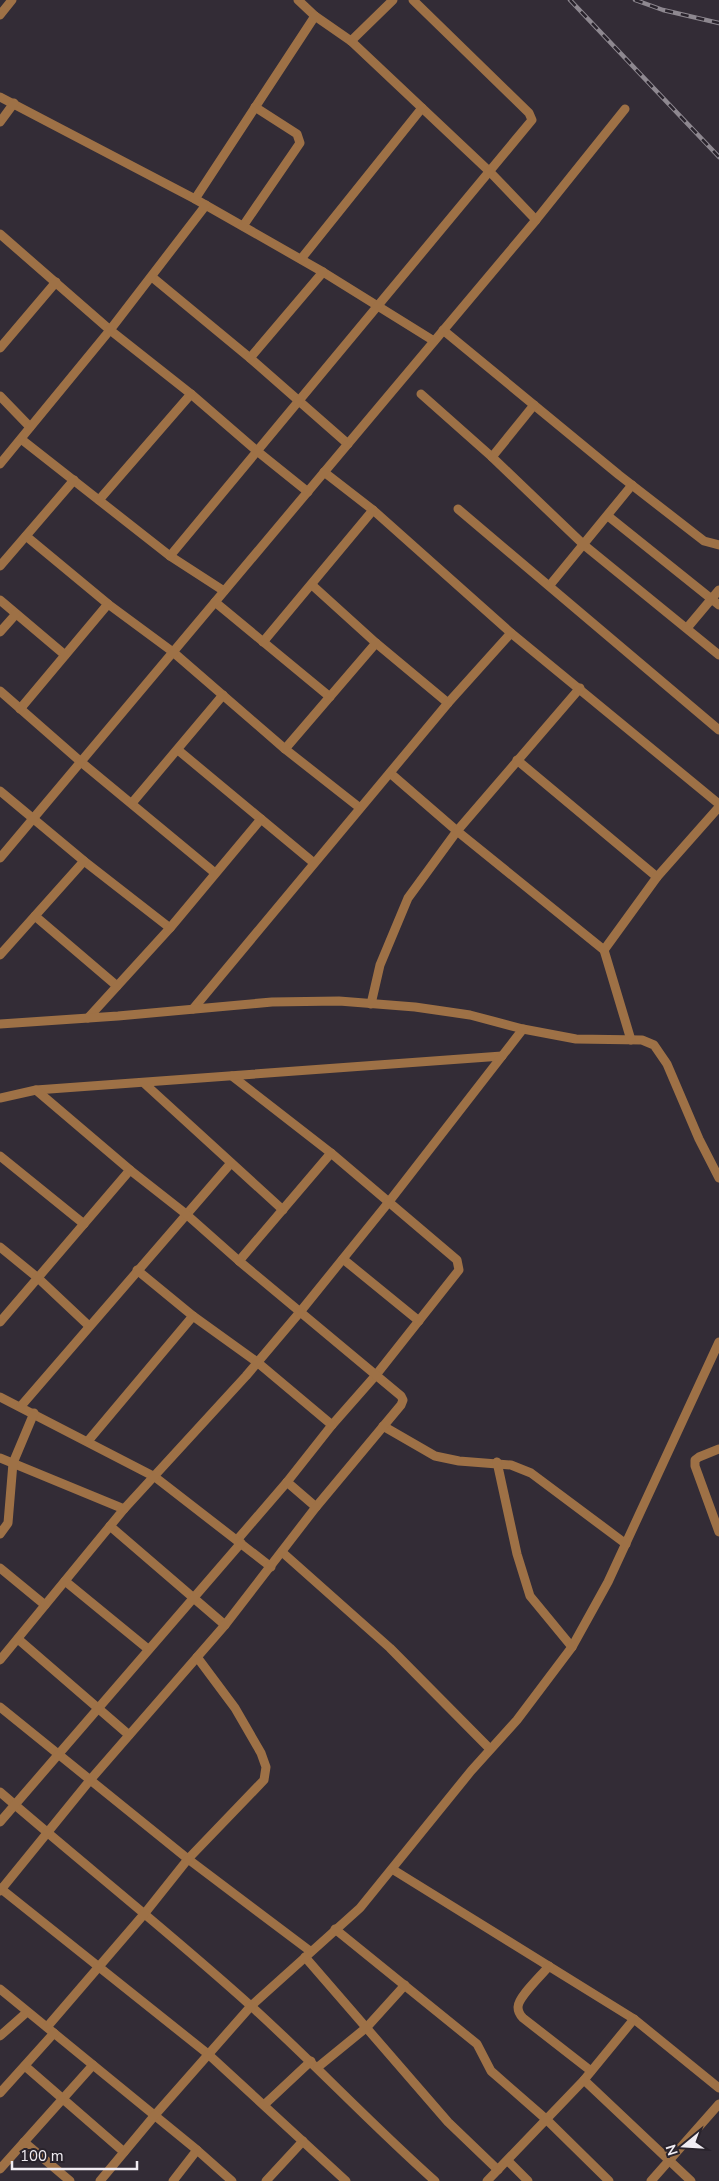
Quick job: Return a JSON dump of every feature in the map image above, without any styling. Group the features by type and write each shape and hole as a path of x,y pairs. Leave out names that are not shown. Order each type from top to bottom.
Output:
{"street":[{"path":"0,15 12,0"},
{"path":"298,0 315,16 351,41 490,172 536,220"},
{"path":"351,41 393,0"},
{"path":"170,556 532,120 532,116 413,0"},
{"path":"194,199 315,16"},
{"path":"0,97 243,226 323,272 434,341"},
{"path":"0,122 14,103"},
{"path":"243,226 300,143 297,134 255,107"},
{"path":"301,259 422,108"},
{"path":"0,858 536,220 625,109"},
{"path":"0,464 110,330 206,206"},
{"path":"0,234 110,330 191,394 308,492"},
{"path":"250,358 323,272"},
{"path":"152,277 250,358 348,444"},
{"path":"0,348 56,282"},
{"path":"443,330 632,485 704,540 719,545"},
{"path":"99,500 191,394"},
{"path":"422,394 492,456 584,545 719,655"},
{"path":"0,396 30,427"},
{"path":"492,456 534,406"},
{"path":"21,439 170,556 224,591"},
{"path":"324,472 373,510 511,632 719,806 657,877 604,950"},
{"path":"0,566 74,480"},
{"path":"550,585 632,485"},
{"path":"458,508 719,730"},
{"path":"263,642 373,510"},
{"path":"608,516 715,602"},
{"path":"26,536 108,604 173,652 285,749 360,808"},
{"path":"312,585 376,643 448,703"},
{"path":"687,628 715,602 719,590"},
{"path":"0,600 65,655"},
{"path":"215,602 330,698"},
{"path":"20,709 108,604"},
{"path":"0,632 16,614"},
{"path":"194,1009 448,703 511,632"},
{"path":"285,749 376,643"},
{"path":"370,1004 380,965 408,898 457,831 580,688"},
{"path":"0,691 81,762 215,873"},
{"path":"132,803 222,695"},
{"path":"178,750 314,863"},
{"path":"517,760 657,877"},
{"path":"390,773 457,831 604,950 631,1040"},
{"path":"0,791 84,861 170,928"},
{"path":"88,1018 170,928 261,819"},
{"path":"0,954 84,861"},
{"path":"35,916 117,986"},
{"path":"0,1024 272,1002 339,1001 415,1007 470,1016 576,1039 642,1040 654,1045 667,1064 699,1139 719,1178"},
{"path":"2,1655 18,1639 124,1509 155,1477 300,1312 344,1259 523,1029"},
{"path":"0,1098 36,1090 145,1084 502,1056"},
{"path":"0,1822 238,1542 332,1425 376,1375 459,1270 457,1260 331,1153 232,1076"},
{"path":"145,1084 283,1210"},
{"path":"36,1090 401,1396 402,1400 384,1426 316,1507 225,1625 91,1779 48,1834 0,1890 208,2054 346,2181"},
{"path":"239,1261 331,1153"},
{"path":"1,1160 84,1224"},
{"path":"21,1406 231,1162"},
{"path":"1,1319 130,1170"},
{"path":"0,1247 38,1278 89,1326"},
{"path":"344,1259 419,1321"},
{"path":"137,1270 193,1316 257,1362 332,1425"},
{"path":"88,1441 193,1316"},
{"path":"100,2181 251,2006 360,1908 490,1749 517,1720 572,1647 608,1582 719,1342"},
{"path":"0,1397 21,1406 155,1477 271,1567"},
{"path":"0,1534 8,1523 13,1463 34,1413"},
{"path":"384,1426 435,1456 459,1462 497,1462 511,1465 532,1474 626,1544"},
{"path":"719,1448 695,1460 719,1532"},
{"path":"0,1458 124,1509"},
{"path":"497,1462 517,1554 530,1596 572,1647"},
{"path":"287,1482 316,1507"},
{"path":"110,1526 225,1625"},
{"path":"282,1552 390,1648 490,1749"},
{"path":"0,1568 45,1605"},
{"path":"65,1581 148,1649"},
{"path":"18,1639 99,1707 129,1735"},
{"path":"0,2093 25,2066 98,1966 145,1913 188,1859 264,1780 266,1767 261,1753 234,1708 197,1657"},
{"path":"0,1707 307,1954 443,2115 498,2170"},
{"path":"0,1792 145,1913 251,2006 436,2181"},
{"path":"392,1869 634,2019 719,2088"},
{"path":"335,1929 477,2044 491,2071 547,2120 609,2181"},
{"path":"549,1966 520,1999 519,2013 591,2071"},
{"path":"264,2105 314,2064 367,2027 405,1985"},
{"path":"0,1989 198,2150 232,2181"},
{"path":"0,2036 27,2012"},
{"path":"487,2181 508,2162 584,2080 634,2019"},
{"path":"0,2169 93,2065"},
{"path":"25,2066 124,2152"},
{"path":"584,2080 691,2181"},
{"path":"651,2181 719,2104"},
{"path":"266,2181 302,2141"},
{"path":"24,2142 70,2181"},
{"path":"173,2181 198,2150"},
{"path":"508,2162 528,2181"}],"railway":[{"path":"570,0 719,157"},
{"path":"635,0 663,10 719,23"}]}
